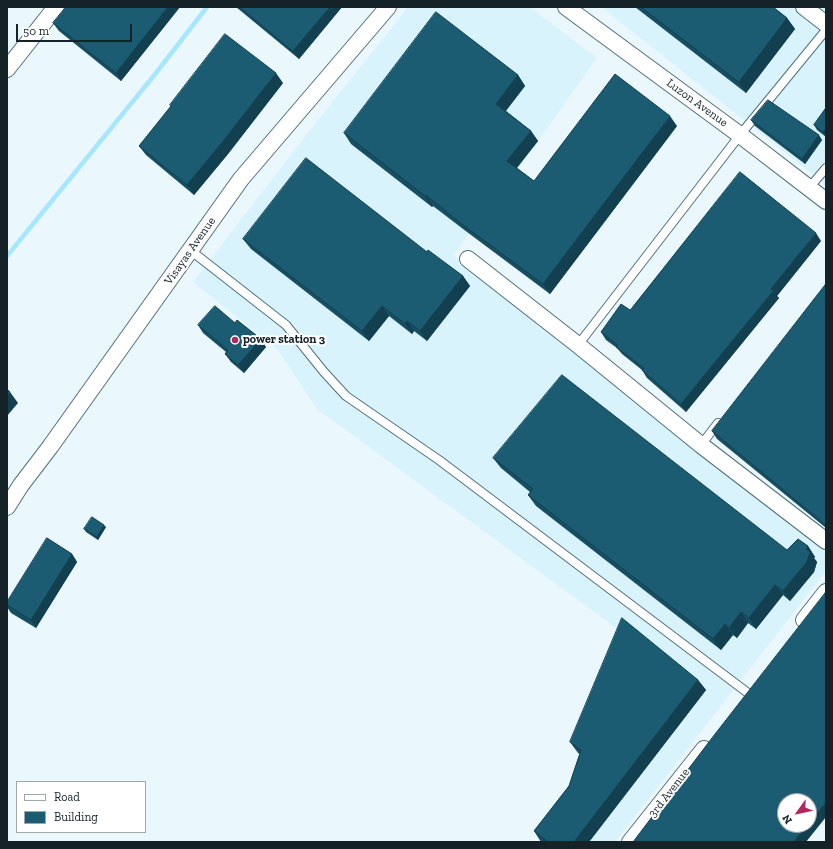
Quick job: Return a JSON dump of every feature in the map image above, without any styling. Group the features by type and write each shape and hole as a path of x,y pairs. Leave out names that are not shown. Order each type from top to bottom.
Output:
{"street":[{"path":"7,69 56,7"},
{"name":"Visayas Avenue","path":"7,507 21,485 50,447 241,179 388,7"},
{"name":"Luzon Avenue","path":"566,7 740,135 826,201"},
{"path":"804,7 826,24"},
{"path":"468,259 578,345 701,445 826,540"},
{"path":"797,630 826,592"},
{"path":"743,699 758,680"},
{"name":"3rd Avenue","path":"630,842 714,736"}],"lane":[{"path":"578,345 740,135 826,30"},
{"path":"809,188 826,168"},
{"path":"190,250 286,325 324,372 346,396 439,460 743,699"},
{"path":"701,445 725,414"}],"shaded area":[{"path":"408,7 530,7 597,58 538,141 453,255 561,335 826,544 826,571 615,842 546,842 627,636 317,409 278,350 193,282 310,130"},
{"path":"601,7 826,7 826,185"}],"building":[{"path":"66,7 168,7 116,73 53,23"},
{"path":"240,7 330,7 293,51"},
{"path":"641,7 773,7 787,18 739,82"},
{"path":"436,12 518,75 496,104 531,131 507,161 534,181 615,74 670,116 543,284 459,222 344,133"},
{"path":"225,34 276,73 187,185 139,146"},
{"path":"768,100 819,135 802,159 751,120"},
{"path":"826,108 826,128 823,132 814,125"},
{"path":"306,158 427,252 428,250 463,276 420,331 407,321 405,324 382,306 362,331 243,239"},
{"path":"740,172 816,233 771,289 774,290 681,404 642,370 644,368 616,347 618,345 601,332 621,304 630,310"},
{"path":"826,284 826,525 712,431"},
{"name":"power station 3","path":"215,306 235,323 237,320 261,339 238,365 225,354 228,350 198,325"},
{"path":"562,375 787,550 798,539 808,546 806,549 810,552 807,562 783,591 775,585 749,618 741,612 729,628 725,624 713,639 528,495 533,489 493,458"},
{"path":"7,389 10,392 7,396"},
{"path":"92,517 104,525 97,537 84,529"},
{"path":"47,538 72,554 31,620 7,605 7,602"},
{"path":"826,592 826,802 817,813 817,793 777,793 777,833 800,833 793,842 633,842"},
{"path":"622,618 698,680 574,842 548,842 534,831 569,786 581,750 570,742"}],"waterway":[{"path":"7,256 156,73 207,7"}],"place":[{"name":"power station 3","path":"235,340"}]}
